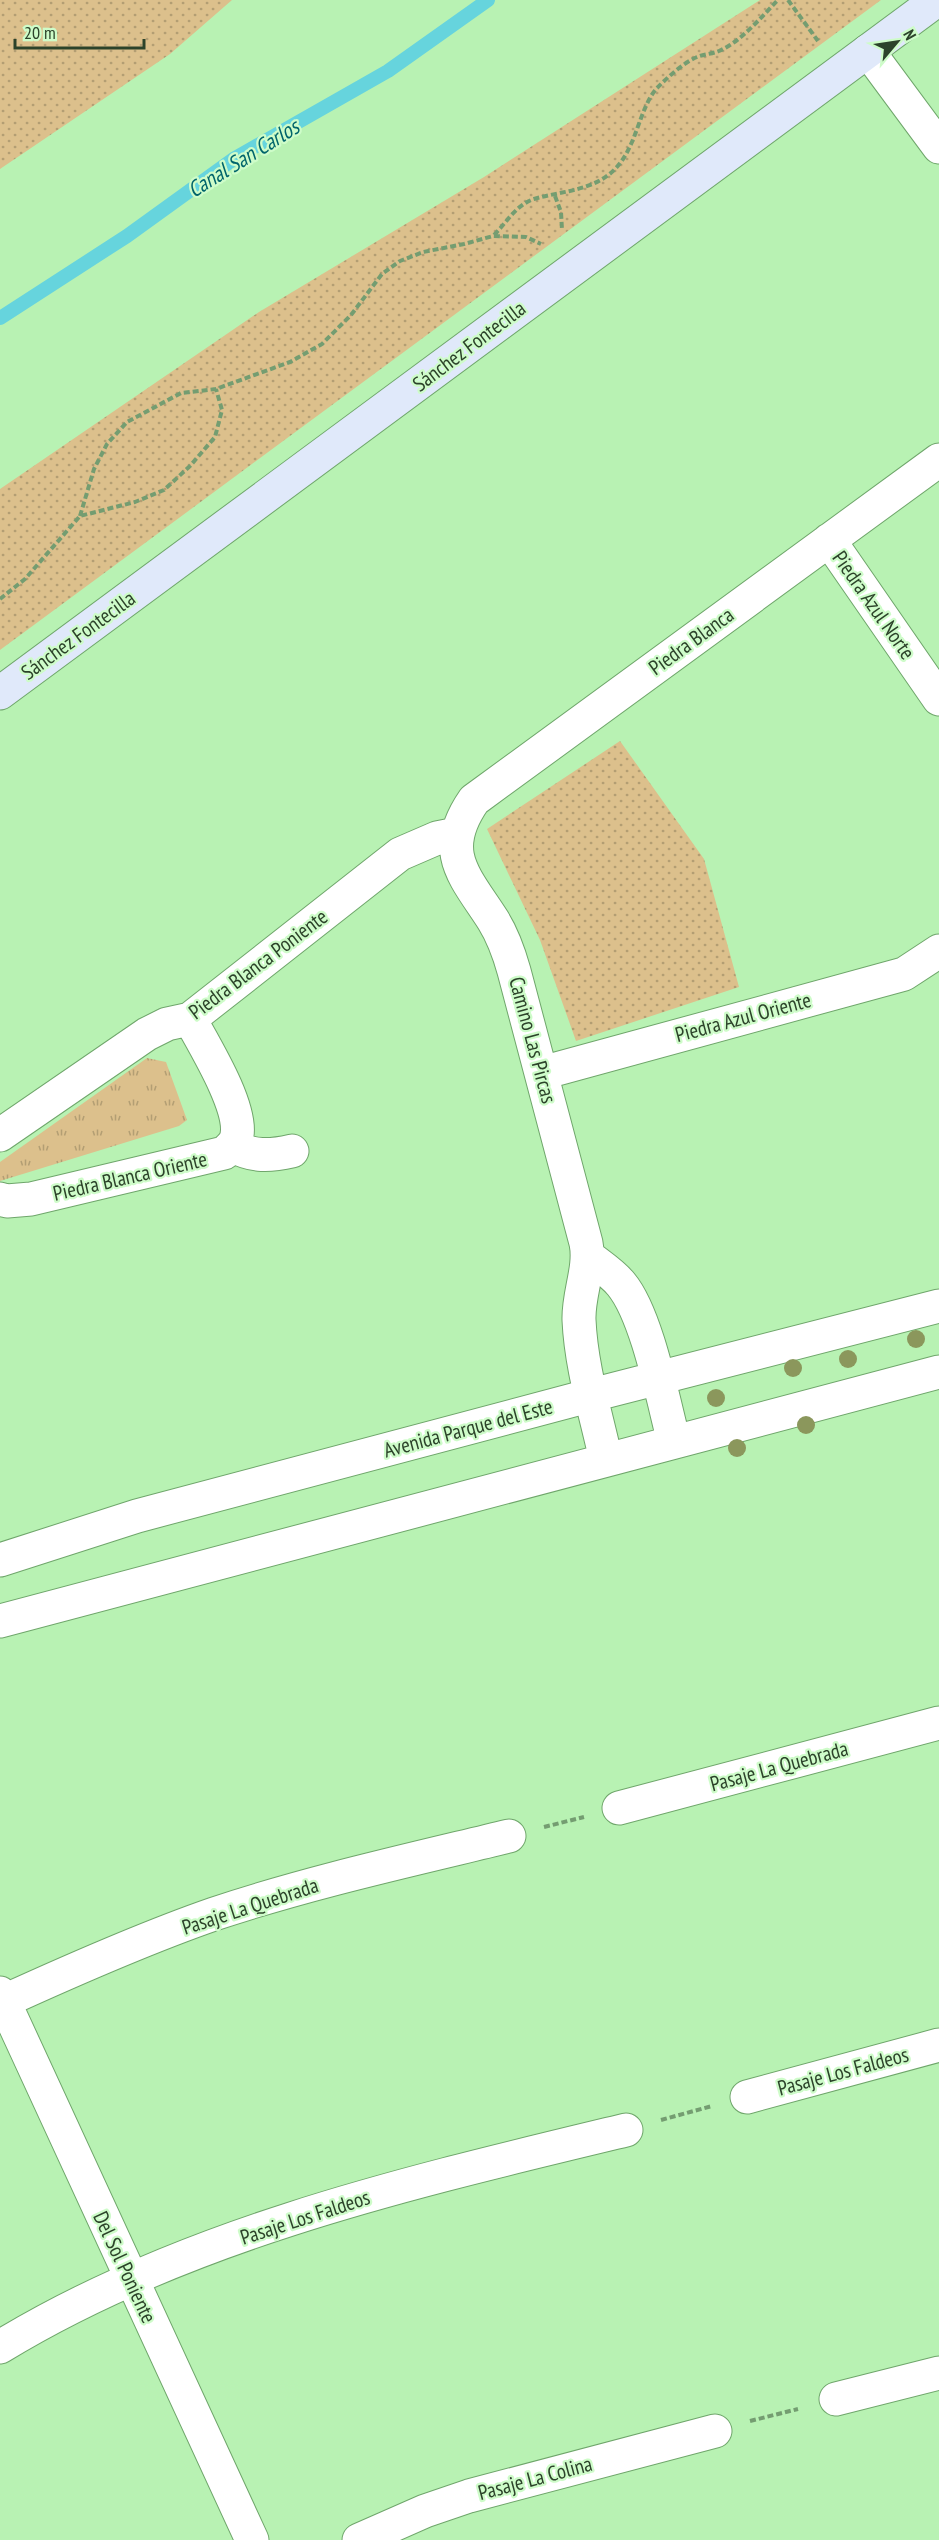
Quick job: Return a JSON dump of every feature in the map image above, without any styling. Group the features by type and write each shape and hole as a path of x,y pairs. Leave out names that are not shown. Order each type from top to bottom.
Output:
{"street":[{"name":"Sánchez Fontecilla","path":"0,693 937,0"},
{"path":"868,51 939,147"},
{"name":"Piedra Blanca","path":"457,834 463,816 474,800 939,460"},
{"name":"Piedra Azul Norte","path":"829,540 939,699"},
{"name":"Piedra Blanca Poniente","path":"0,1135 147,1034 167,1024 190,1019 400,854 437,838 457,834"},
{"name":"Camino Las Pircas","path":"457,834 458,864 494,921 509,953 589,1257 580,1296 579,1319 581,1342 606,1460"},
{"name":"Piedra Azul Oriente","path":"542,1073 904,974 939,951"},
{"path":"190,1019 224,1083 232,1106 238,1128 237,1138 232,1146"},
{"name":"Piedra Blanca Oriente","path":"0,1199 7,1201 31,1199 224,1154 232,1146 254,1154 273,1155 292,1151"},
{"path":"589,1257 621,1283 633,1304 657,1378 674,1442"},
{"name":"Avenida Parque del Este","path":"0,1560 137,1516 939,1306"},
{"path":"0,1621 939,1372"},
{"name":"Pasaje La Quebrada","path":"619,1808 939,1723"},
{"name":"Pasaje La Quebrada","path":"1,1999 214,1915 297,1889 509,1836"},
{"name":"Del Sol Poniente","path":"1,1999 252,2540"},
{"name":"Pasaje Los Faldeos","path":"747,2097 939,2045"},
{"name":"Pasaje Los Faldeos","path":"0,2347 59,2314 131,2280 210,2248 368,2196 447,2173 626,2130"},
{"path":"836,2399 939,2373"},
{"name":"Pasaje La Colina","path":"359,2540 424,2511 469,2496 715,2431"}],"path":[{"path":"493,236 520,207 534,199 555,196 594,183 615,170 633,142 656,90 676,71 696,57 719,51 733,43 778,0"},
{"path":"788,0 840,72"},
{"path":"555,196 561,212 560,237"},
{"path":"0,599 25,579 80,516 94,469 107,444 127,422 181,393 216,388 290,362 322,344 351,315 382,274 400,261 423,252 493,236 526,237 543,245 550,244"},
{"path":"80,516 135,502 164,490 190,466 215,438 222,410 216,388"},
{"path":"509,1836 619,1808"},
{"path":"626,2130 747,2097"},
{"path":"715,2431 836,2399"}],"green space":[{"path":"0,0 232,0 170,54 0,169"},
{"path":"760,0 881,0 0,650 0,489 259,312 484,177"},
{"path":"620,741 704,859 739,987 576,1041 540,940 487,829"},
{"path":"147,1058 166,1062 187,1120 179,1126 0,1181 0,1162"}],"waterway":[{"name":"Canal San Carlos","path":"0,318 127,236 235,158 388,71 488,0"}]}
